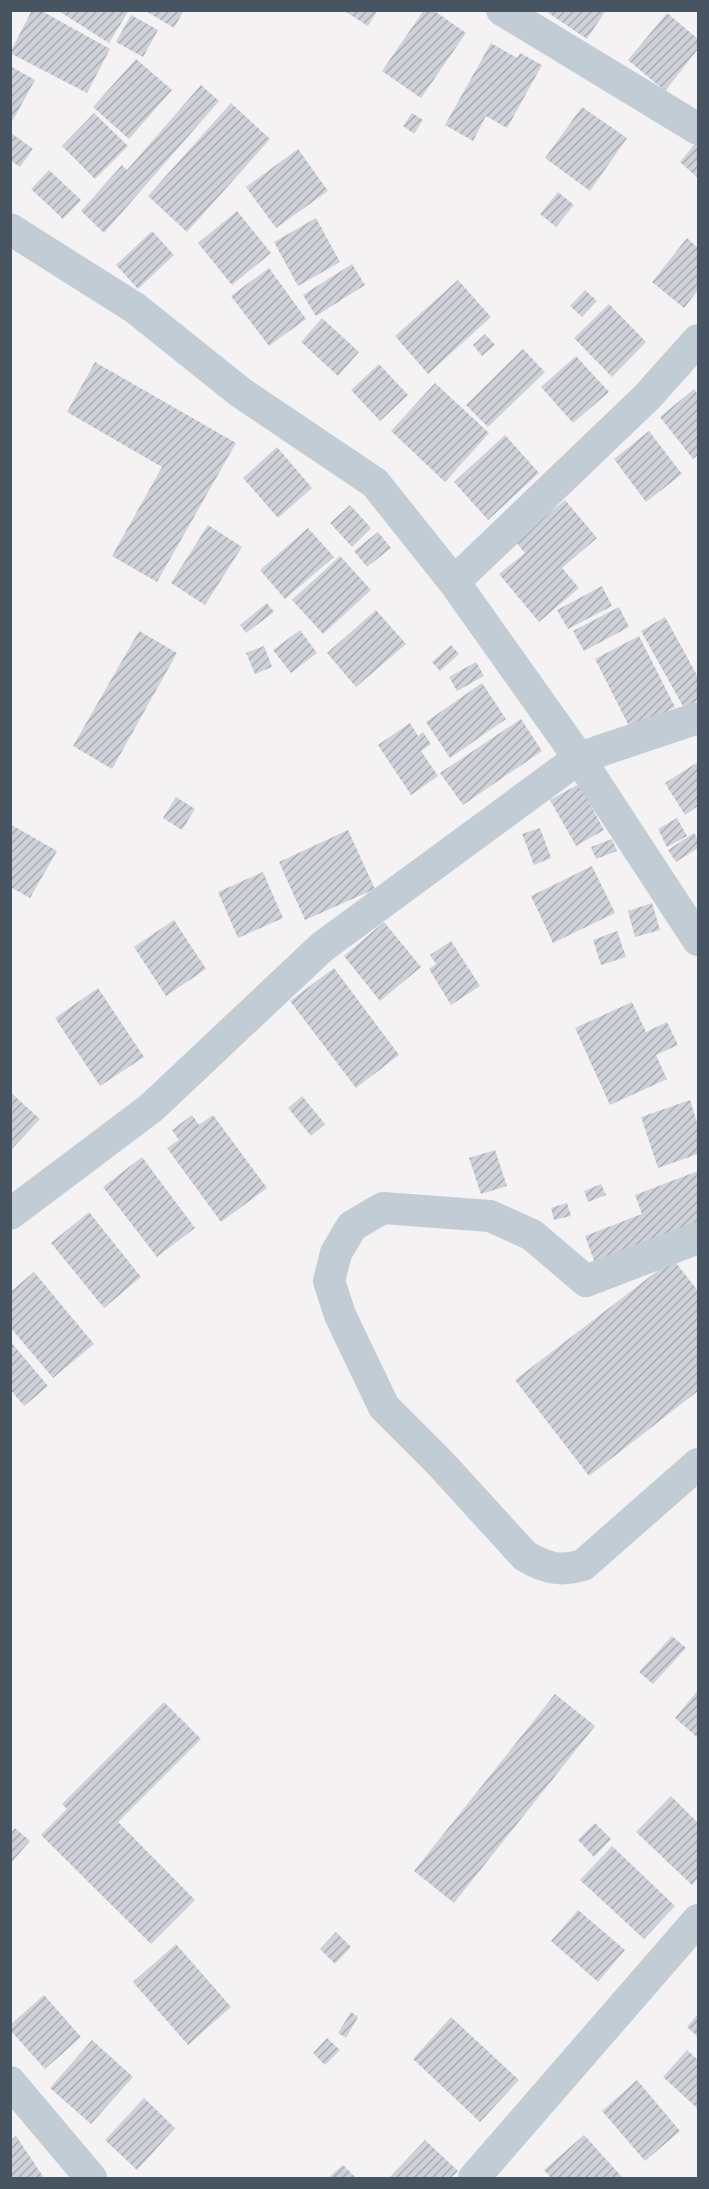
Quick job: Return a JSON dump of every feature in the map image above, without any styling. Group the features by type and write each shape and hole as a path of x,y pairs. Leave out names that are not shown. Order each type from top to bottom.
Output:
{"street":[{"path":"502,10 699,129"},
{"path":"10,229 135,308 240,392 375,483 454,582 579,758 699,940"},
{"path":"454,582 647,397 699,340"},
{"path":"10,1214 151,1108 322,947 579,758 699,718"},
{"path":"699,1238 586,1281 532,1235 490,1216 383,1208 352,1226 336,1253 329,1281 340,1315 384,1407 441,1464 525,1556 538,1563 558,1569 583,1565 699,1464"},
{"path":"474,2178 699,1920"},
{"path":"10,2082 91,2178"}],"building":[{"path":"32,10 40,10 110,49 87,93 10,53"},
{"path":"57,10 129,10 109,43"},
{"path":"144,10 184,10 174,28"},
{"path":"343,10 378,10 368,26"},
{"path":"424,10 433,10 466,33 421,98 382,71"},
{"path":"544,10 606,10 587,39"},
{"path":"667,13 698,39 698,49 665,91 628,60"},
{"path":"131,15 158,30 143,57 116,42"},
{"path":"491,43 517,58 520,53 542,65 507,128 486,116 473,141 445,125"},
{"path":"136,59 172,90 129,139 93,107"},
{"path":"10,66 35,80 13,120 10,119"},
{"path":"201,85 219,101 104,233 81,211 122,165 127,170"},
{"path":"231,103 270,139 187,232 148,196"},
{"path":"582,107 627,138 590,191 545,158"},
{"path":"94,113 128,146 95,179 62,146"},
{"path":"412,113 423,120 414,134 403,126"},
{"path":"10,132 33,149 20,167 10,160"},
{"path":"698,140 698,178 680,162"},
{"path":"298,149 328,191 276,228 246,187"},
{"path":"49,170 81,200 63,219 31,189"},
{"path":"558,192 574,205 556,227 540,214"},
{"path":"237,211 271,253 232,285 198,243"},
{"path":"316,218 340,262 298,286 274,242"},
{"path":"152,231 174,255 138,289 116,265"},
{"path":"687,238 698,248 698,290 684,308 652,282"},
{"path":"352,264 365,285 316,316 303,295"},
{"path":"269,268 306,319 269,346 231,296"},
{"path":"458,280 491,317 428,374 395,336"},
{"path":"585,290 597,301 582,317 570,306"},
{"path":"609,304 646,342 612,377 574,338"},
{"path":"322,318 359,352 338,376 301,342"},
{"path":"485,334 495,345 482,356 473,345"},
{"path":"523,349 545,372 488,427 466,405"},
{"path":"576,356 609,392 573,423 541,387"},
{"path":"95,362 236,443 157,582 112,556 162,467 67,412"},
{"path":"379,364 408,395 380,421 351,390"},
{"path":"435,383 489,433 445,482 391,431"},
{"path":"694,389 698,395 698,455 693,459 660,417"},
{"path":"649,431 682,474 646,502 614,459"},
{"path":"505,435 539,473 488,520 454,482"},
{"path":"277,447 312,488 278,518 243,478"},
{"path":"565,500 597,538 562,568 579,588 539,622 499,574 525,553 515,541"},
{"path":"350,505 371,528 352,547 330,523"},
{"path":"208,525 242,547 205,605 171,583"},
{"path":"308,528 334,557 285,599 260,570"},
{"path":"378,532 391,548 367,567 354,551"},
{"path":"340,556 371,590 323,634 292,600"},
{"path":"602,586 612,606 568,629 557,610"},
{"path":"267,603 274,612 246,633 240,625"},
{"path":"619,607 629,627 584,651 573,631"},
{"path":"376,610 406,644 356,687 327,653"},
{"path":"665,617 698,677 698,700 684,708 641,631"},
{"path":"300,630 317,653 291,673 273,650"},
{"path":"139,631 177,653 112,769 73,746"},
{"path":"639,636 675,707 631,730 595,659"},
{"path":"451,645 459,654 440,671 432,662"},
{"path":"264,646 272,667 255,674 246,653"},
{"path":"476,662 484,676 457,691 449,677"},
{"path":"482,683 506,719 450,758 426,722"},
{"path":"521,719 542,751 463,805 440,773"},
{"path":"410,723 418,736 423,732 431,744 421,751 438,776 411,795 378,745"},
{"path":"698,762 698,806 685,815 665,783"},
{"path":"579,784 604,830 576,846 550,800"},
{"path":"176,797 195,809 182,830 163,818"},
{"path":"677,818 687,836 667,847 658,829"},
{"path":"10,824 57,851 30,898 10,887"},
{"path":"540,828 551,858 534,865 522,834"},
{"path":"348,830 375,889 305,920 279,862"},
{"path":"694,833 698,840 698,848 676,862 668,850"},
{"path":"612,839 617,851 596,859 591,847"},
{"path":"592,866 615,913 553,943 531,896"},
{"path":"263,872 283,918 238,938 218,892"},
{"path":"652,903 660,930 635,937 628,911"},
{"path":"174,920 206,969 166,996 134,947"},
{"path":"384,922 421,967 380,1001 344,956"},
{"path":"617,931 626,957 601,965 593,940"},
{"path":"451,941 480,986 451,1005 429,969 436,964 430,955"},
{"path":"334,968 399,1055 356,1088 290,1001"},
{"path":"98,988 144,1057 100,1086 55,1018"},
{"path":"632,1002 646,1032 667,1022 678,1045 656,1055 667,1079 610,1105 575,1028"},
{"path":"10,1092 40,1119 10,1151"},
{"path":"302,1096 325,1124 311,1136 288,1108"},
{"path":"690,1100 698,1126 698,1154 658,1168 641,1117"},
{"path":"192,1115 199,1125 213,1115 267,1188 221,1222 167,1148 179,1140 172,1130"},
{"path":"495,1150 507,1186 481,1194 469,1158"},
{"path":"142,1157 195,1228 157,1257 103,1187"},
{"path":"698,1171 698,1223 595,1263 585,1236 642,1214 635,1195"},
{"path":"601,1184 606,1195 588,1202 584,1191"},
{"path":"567,1203 571,1216 554,1220 551,1208"},
{"path":"89,1212 141,1277 104,1308 51,1243"},
{"path":"673,1259 698,1291 698,1391 589,1476 515,1380"},
{"path":"34,1272 94,1344 53,1378 10,1327 10,1292"},
{"path":"10,1341 48,1386 24,1406 10,1389"},
{"path":"672,1636 686,1648 653,1684 639,1672"},
{"path":"698,1690 698,1738 675,1718"},
{"path":"555,1694 595,1726 454,1903 414,1871"},
{"path":"164,1702 201,1739 118,1822 195,1900 151,1944 41,1835 67,1809 62,1804"},
{"path":"671,1796 698,1823 698,1878 692,1885 636,1832"},
{"path":"595,1823 611,1839 594,1857 578,1840"},
{"path":"15,1828 30,1841 10,1864 10,1833"},
{"path":"612,1846 675,1906 644,1939 580,1880"},
{"path":"578,1910 625,1950 598,1982 551,1941"},
{"path":"336,1932 351,1947 335,1964 320,1949"},
{"path":"176,1944 231,2007 188,2045 133,1982"},
{"path":"44,1995 81,2037 45,2069 10,2030 10,2025"},
{"path":"351,2012 358,2017 346,2038 338,2033"},
{"path":"698,2014 698,2037 687,2027"},
{"path":"451,2017 519,2080 480,2122 413,2059"},
{"path":"327,2038 340,2050 325,2065 313,2053"},
{"path":"92,2040 133,2077 91,2124 50,2088"},
{"path":"687,2050 698,2060 698,2109 663,2077"},
{"path":"637,2080 680,2131 645,2161 602,2111"},
{"path":"144,2098 175,2128 137,2170 105,2140"},
{"path":"584,2135 623,2178 551,2178 544,2170"},
{"path":"16,2136 44,2178 10,2178 10,2140"},
{"path":"425,2140 458,2171 451,2178 389,2178"},
{"path":"343,2165 356,2178 328,2178"}]}
